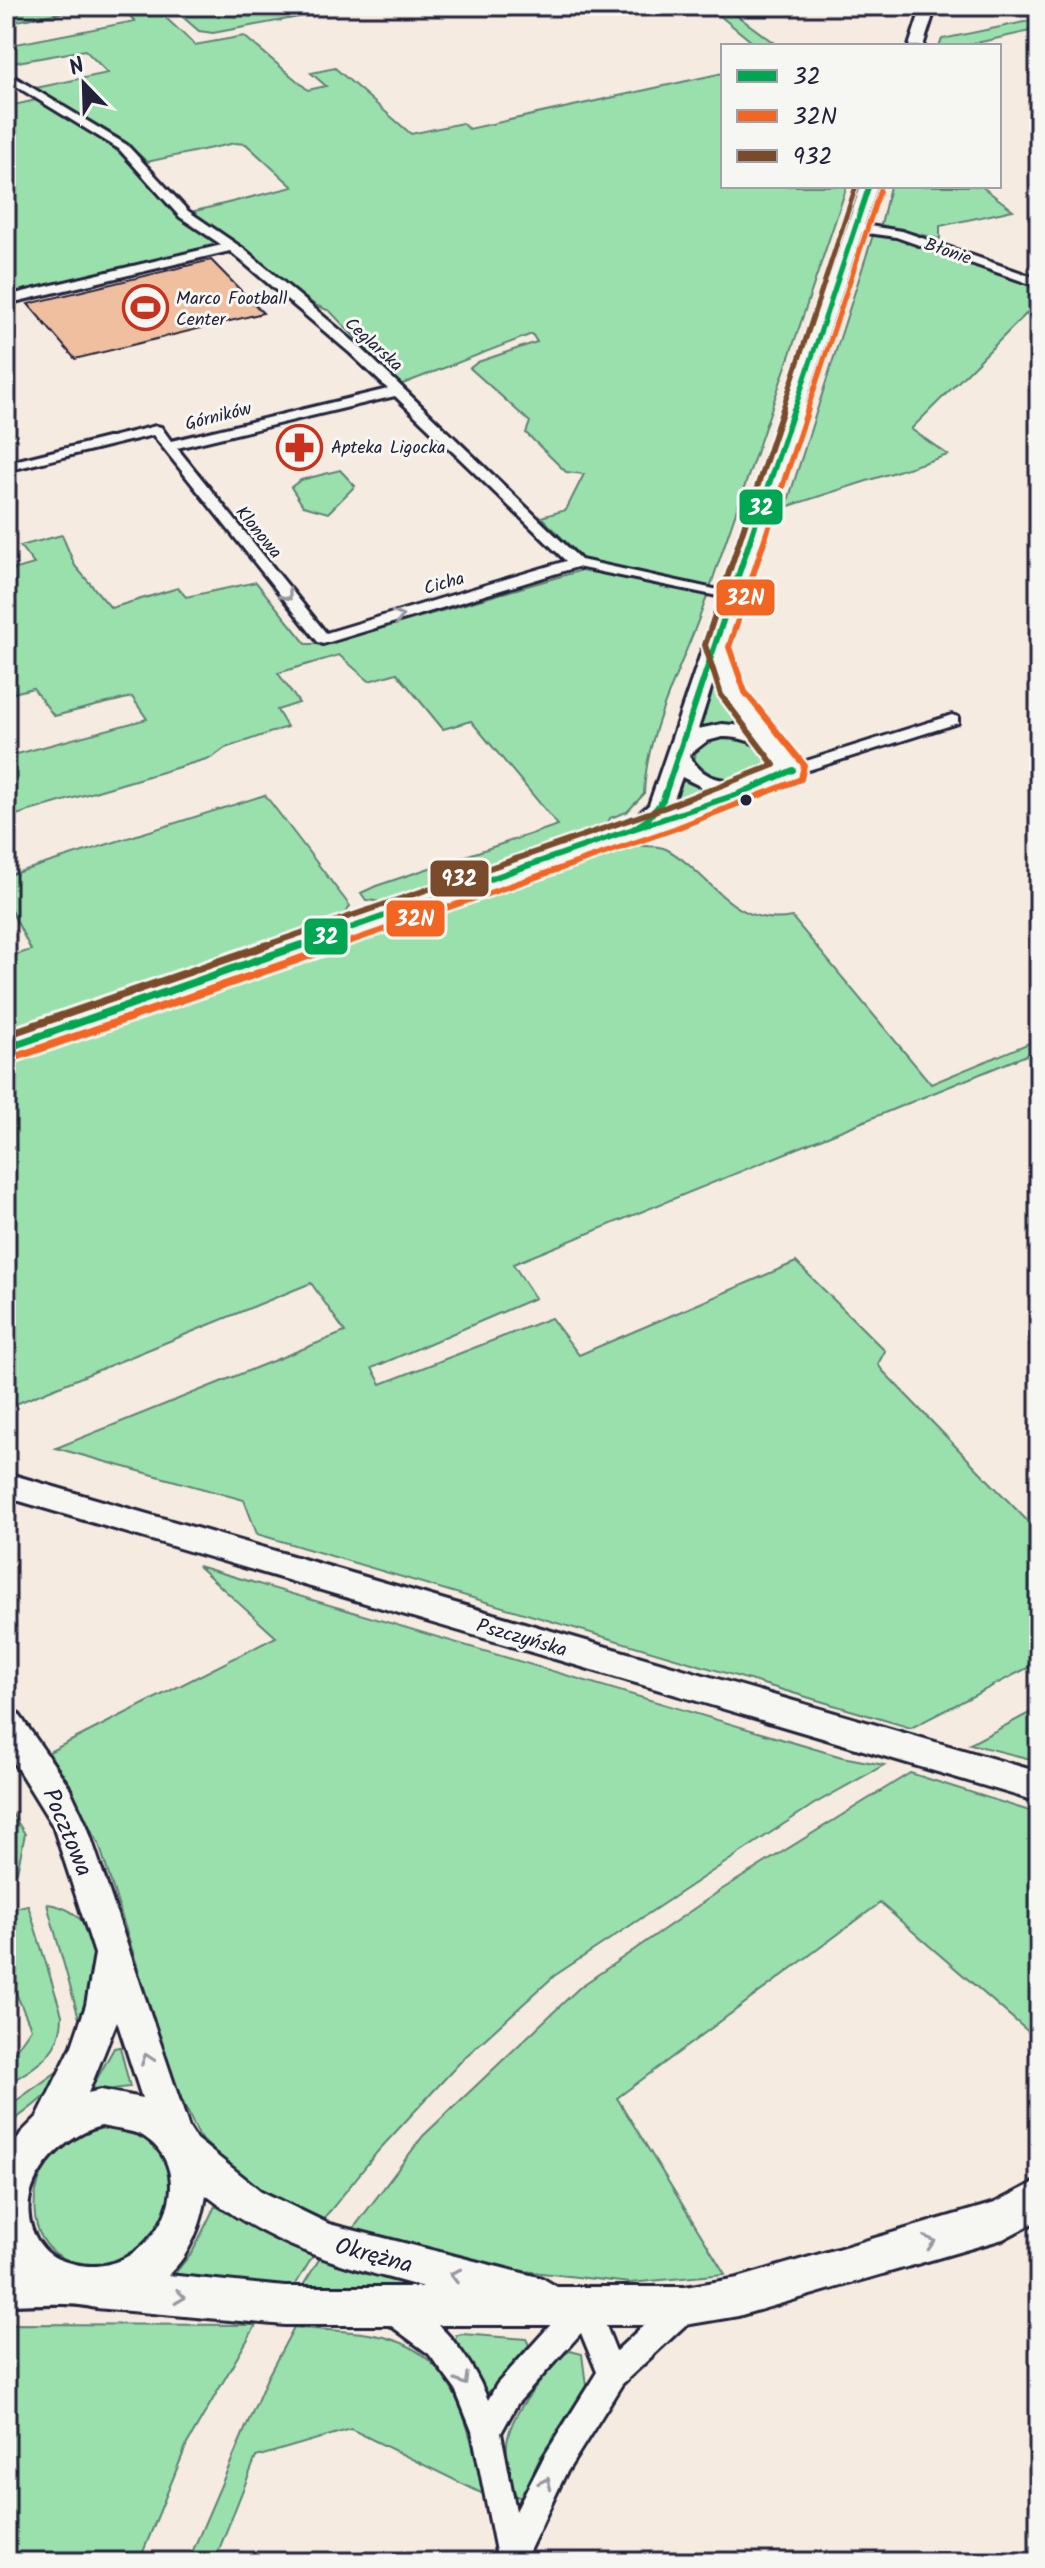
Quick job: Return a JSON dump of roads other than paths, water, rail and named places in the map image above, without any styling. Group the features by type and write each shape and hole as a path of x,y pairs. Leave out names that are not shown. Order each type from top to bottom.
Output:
{"street":[{"path":"917,44 929,6"},
{"name":"Ceglarska","path":"6,75 123,147 184,214 267,275 398,391 576,563"},
{"path":"633,829 659,809 717,646 868,188"},
{"name":"Błonie","path":"856,228 898,234 1039,283"},
{"path":"6,300 230,247"},
{"name":"Górników","path":"6,467 156,430 168,446 398,391"},
{"name":"Klonowa","path":"168,446 323,639"},
{"path":"576,563 732,597"},
{"name":"Cicha","path":"323,639 576,563"},
{"path":"717,646 719,668 729,692 793,770"},
{"path":"6,1048 752,788 793,770 952,720"},
{"path":"678,752 696,737 719,731 746,732 771,743"},
{"path":"678,752 686,769 704,782 734,789 752,788"},
{"name":"Pszczyńska","path":"6,1485 1039,1787"},
{"name":"Pocztowa","path":"6,1723 56,1796 65,1816 178,2143"},
{"name":"Pocztowa","path":"30,2142 87,2058 109,1979 110,1951"},
{"path":"6,2286 84,2287 131,2280 157,2262 177,2238 188,2210 191,2181 178,2143 152,2117 128,2108 101,2108 74,2115 30,2142 18,2171 12,2227 23,2253 41,2274 84,2287"},
{"name":"Okrężna","path":"178,2143 248,2204 324,2242 585,2308"},
{"name":"Okrężna","path":"84,2287 219,2302 389,2307 685,2306 738,2297 1003,2220 1039,2199"},
{"path":"511,2557 555,2465 612,2374 685,2306"},
{"path":"389,2307 439,2344 466,2380 486,2431 511,2557"},
{"path":"486,2431 507,2394 585,2308 612,2374"}],"place":[{"name":"Marco Football Center","path":"145,308"},
{"name":"Apteka Ligocka","path":"300,447"}]}
